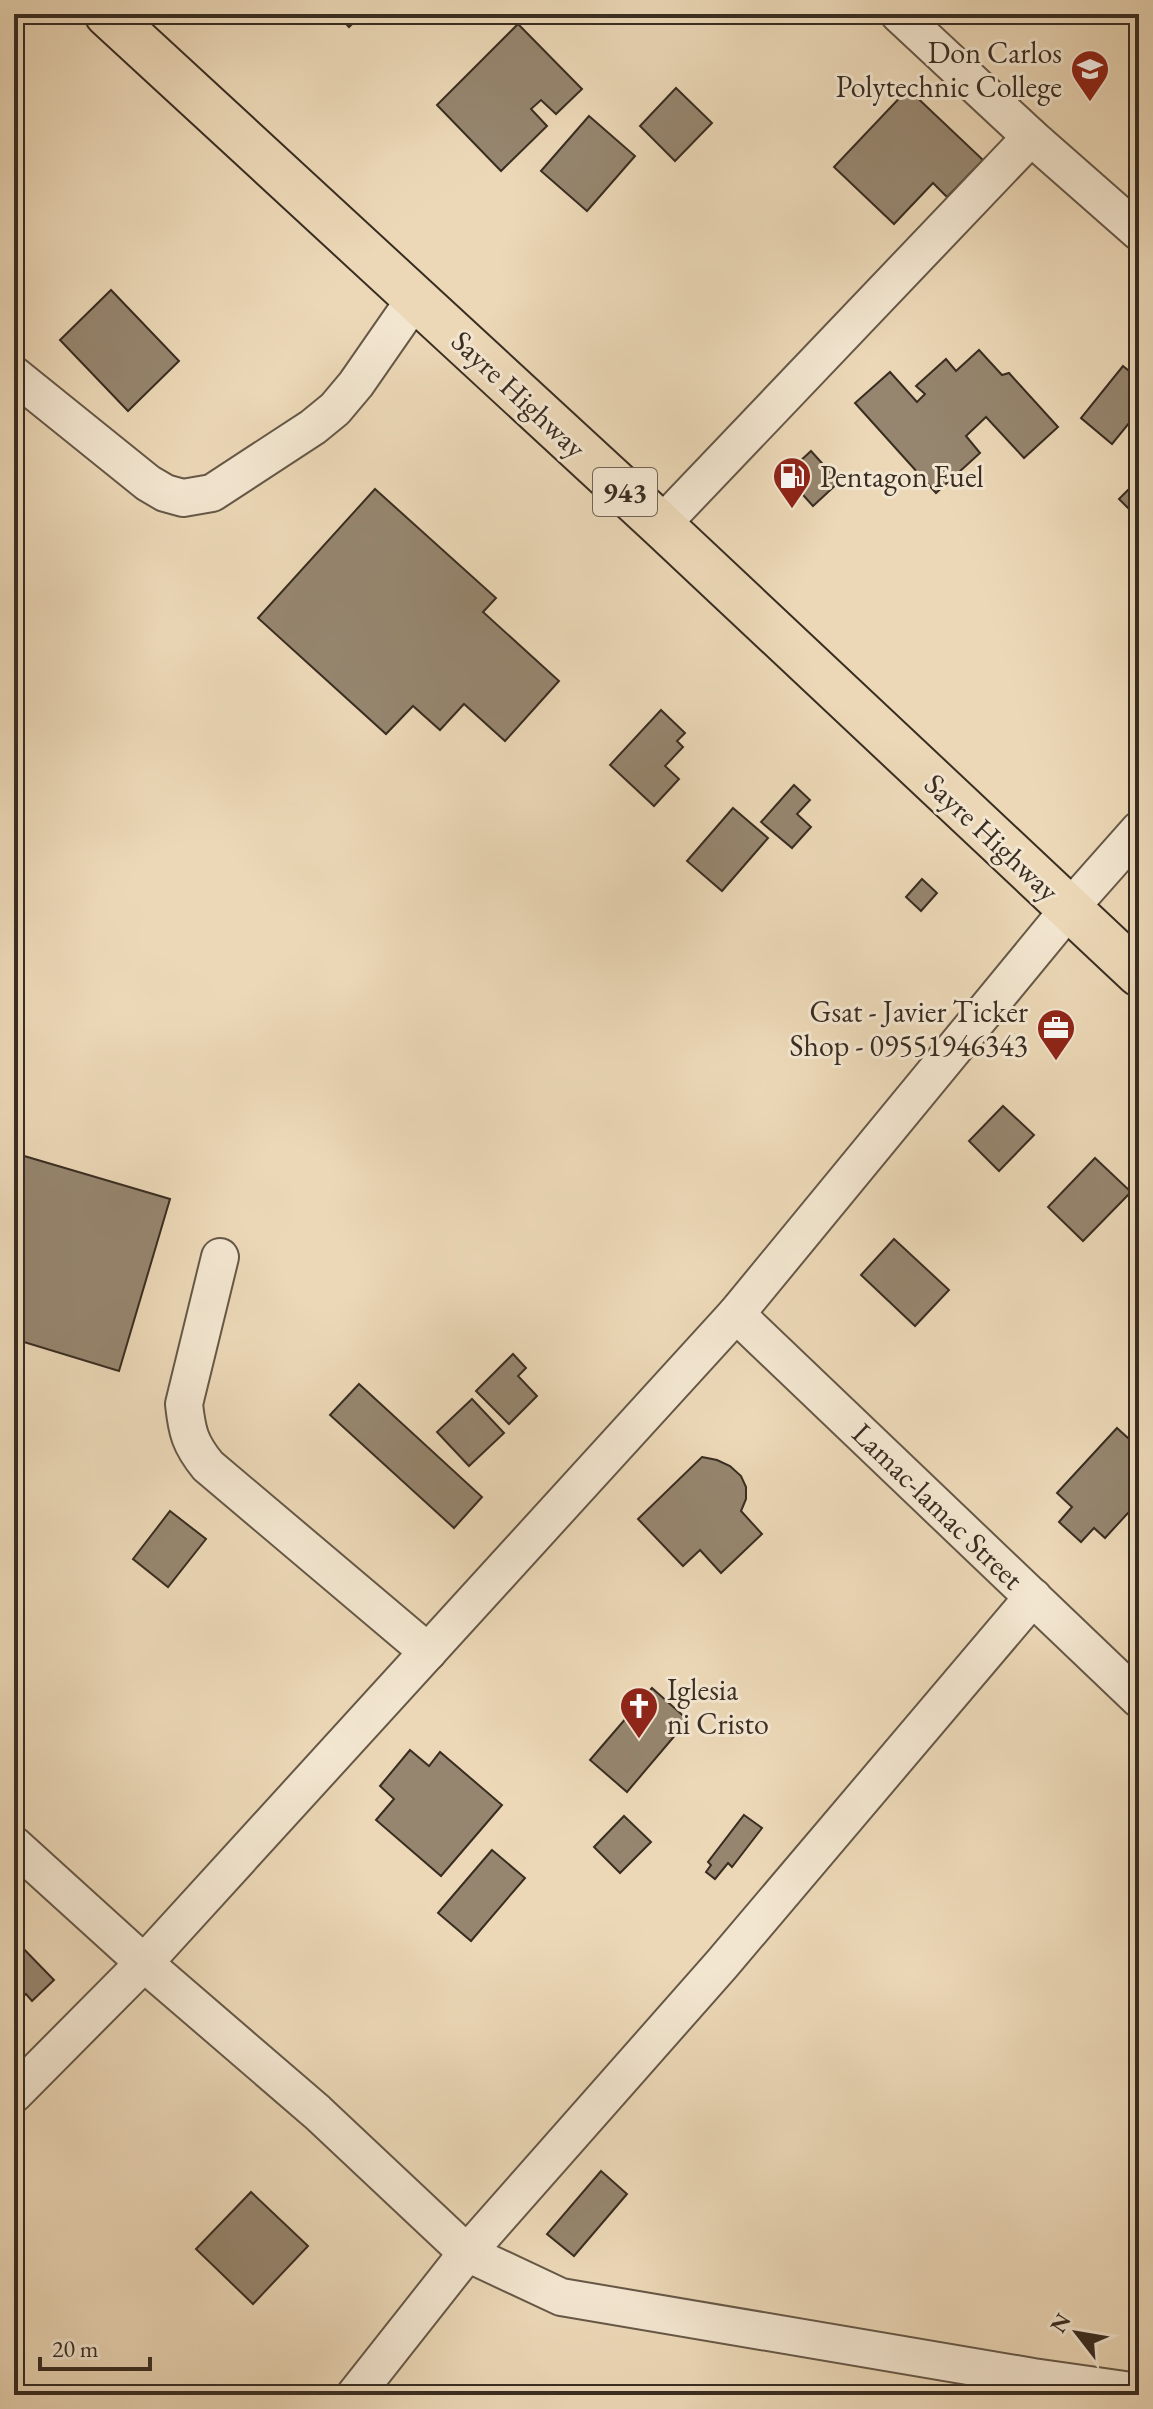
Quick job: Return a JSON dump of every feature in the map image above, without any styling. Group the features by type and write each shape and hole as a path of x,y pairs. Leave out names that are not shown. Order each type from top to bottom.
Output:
{"highway":[{"name":"Sayre Highway","path":"107,14 661,525 1139,974"}],"street":[{"path":"899,14 1139,232"},
{"path":"661,525 1031,137"},
{"path":"14,375 148,483 165,493 183,498 212,493 313,427 335,409 415,299"},
{"path":"14,2094 144,1963 736,1314 1069,909 1139,830"},
{"path":"220,1257 184,1404 186,1428 193,1447 208,1466 428,1652"},
{"name":"Lamac-lamac Street","path":"736,1314 1139,1699"},
{"path":"355,2395 467,2253 722,1964 1033,1597"},
{"path":"14,1845 144,1963 317,2112 467,2253 561,2297 1032,2386 1139,2392"}],"building":[{"path":"337,14 363,14 349,27"},
{"path":"518,24 582,89 556,114 541,100 531,109 547,126 501,171 437,105"},
{"path":"676,88 712,123 675,161 640,126"},
{"path":"908,89 983,160 947,197 933,183 894,224 834,167"},
{"path":"589,116 635,156 587,211 541,171"},
{"path":"111,290 179,361 128,411 60,340"},
{"path":"979,350 1002,375 1009,373 1058,427 1024,458 986,417 966,436 980,453 936,493 855,403 890,372 917,402 925,394 916,386 946,359 956,371"},
{"path":"1123,366 1139,379 1139,411 1112,444 1081,418"},
{"path":"811,451 839,482 813,506 785,475"},
{"path":"1139,479 1139,519 1119,499"},
{"path":"375,489 496,598 483,612 559,681 505,741 464,704 440,730 413,706 386,734 258,618"},
{"path":"661,710 685,733 677,741 683,747 665,766 679,779 654,806 610,765"},
{"path":"794,785 810,800 797,814 811,827 792,848 761,822"},
{"path":"733,808 768,838 722,891 687,861"},
{"path":"922,879 937,893 921,911 906,897"},
{"path":"1003,1106 1034,1135 999,1171 969,1141"},
{"path":"14,1153 170,1199 119,1371 14,1339"},
{"path":"1095,1158 1131,1192 1083,1241 1048,1207"},
{"path":"894,1239 949,1290 915,1326 861,1275"},
{"path":"513,1354 526,1368 518,1376 537,1396 509,1424 476,1391"},
{"path":"359,1384 482,1497 454,1528 330,1415"},
{"path":"472,1399 504,1433 469,1466 437,1432"},
{"path":"1117,1428 1139,1448 1139,1501 1105,1538 1094,1528 1081,1542 1059,1522 1072,1507 1057,1493"},
{"path":"702,1457 730,1466 741,1476 746,1487 746,1499 741,1511 762,1534 721,1573 700,1550 683,1566 638,1519"},
{"path":"170,1511 206,1539 168,1587 133,1559"},
{"path":"652,1688 688,1720 627,1792 590,1760"},
{"path":"410,1750 429,1766 440,1752 502,1805 441,1876 376,1820 394,1799 380,1786"},
{"path":"744,1815 762,1828 732,1867 728,1863 715,1879 706,1872 711,1865 708,1862"},
{"path":"624,1816 651,1842 620,1873 594,1847"},
{"path":"492,1850 525,1878 471,1941 438,1913"},
{"path":"14,1939 54,1980 32,2001 26,1994 14,2005"},
{"path":"601,2171 627,2194 574,2256 547,2234"},
{"path":"251,2192 308,2246 253,2304 196,2249"}],"place":[{"name":"Don Carlos Polytechnic College","path":"1090,103"},
{"name":"Pentagon Fuel","path":"792,510"},
{"name":"Gsat - Javier Ticker Shop - 09551946343","path":"1056,1062"},
{"name":"Iglesia ni Cristo","path":"639,1740"}]}
